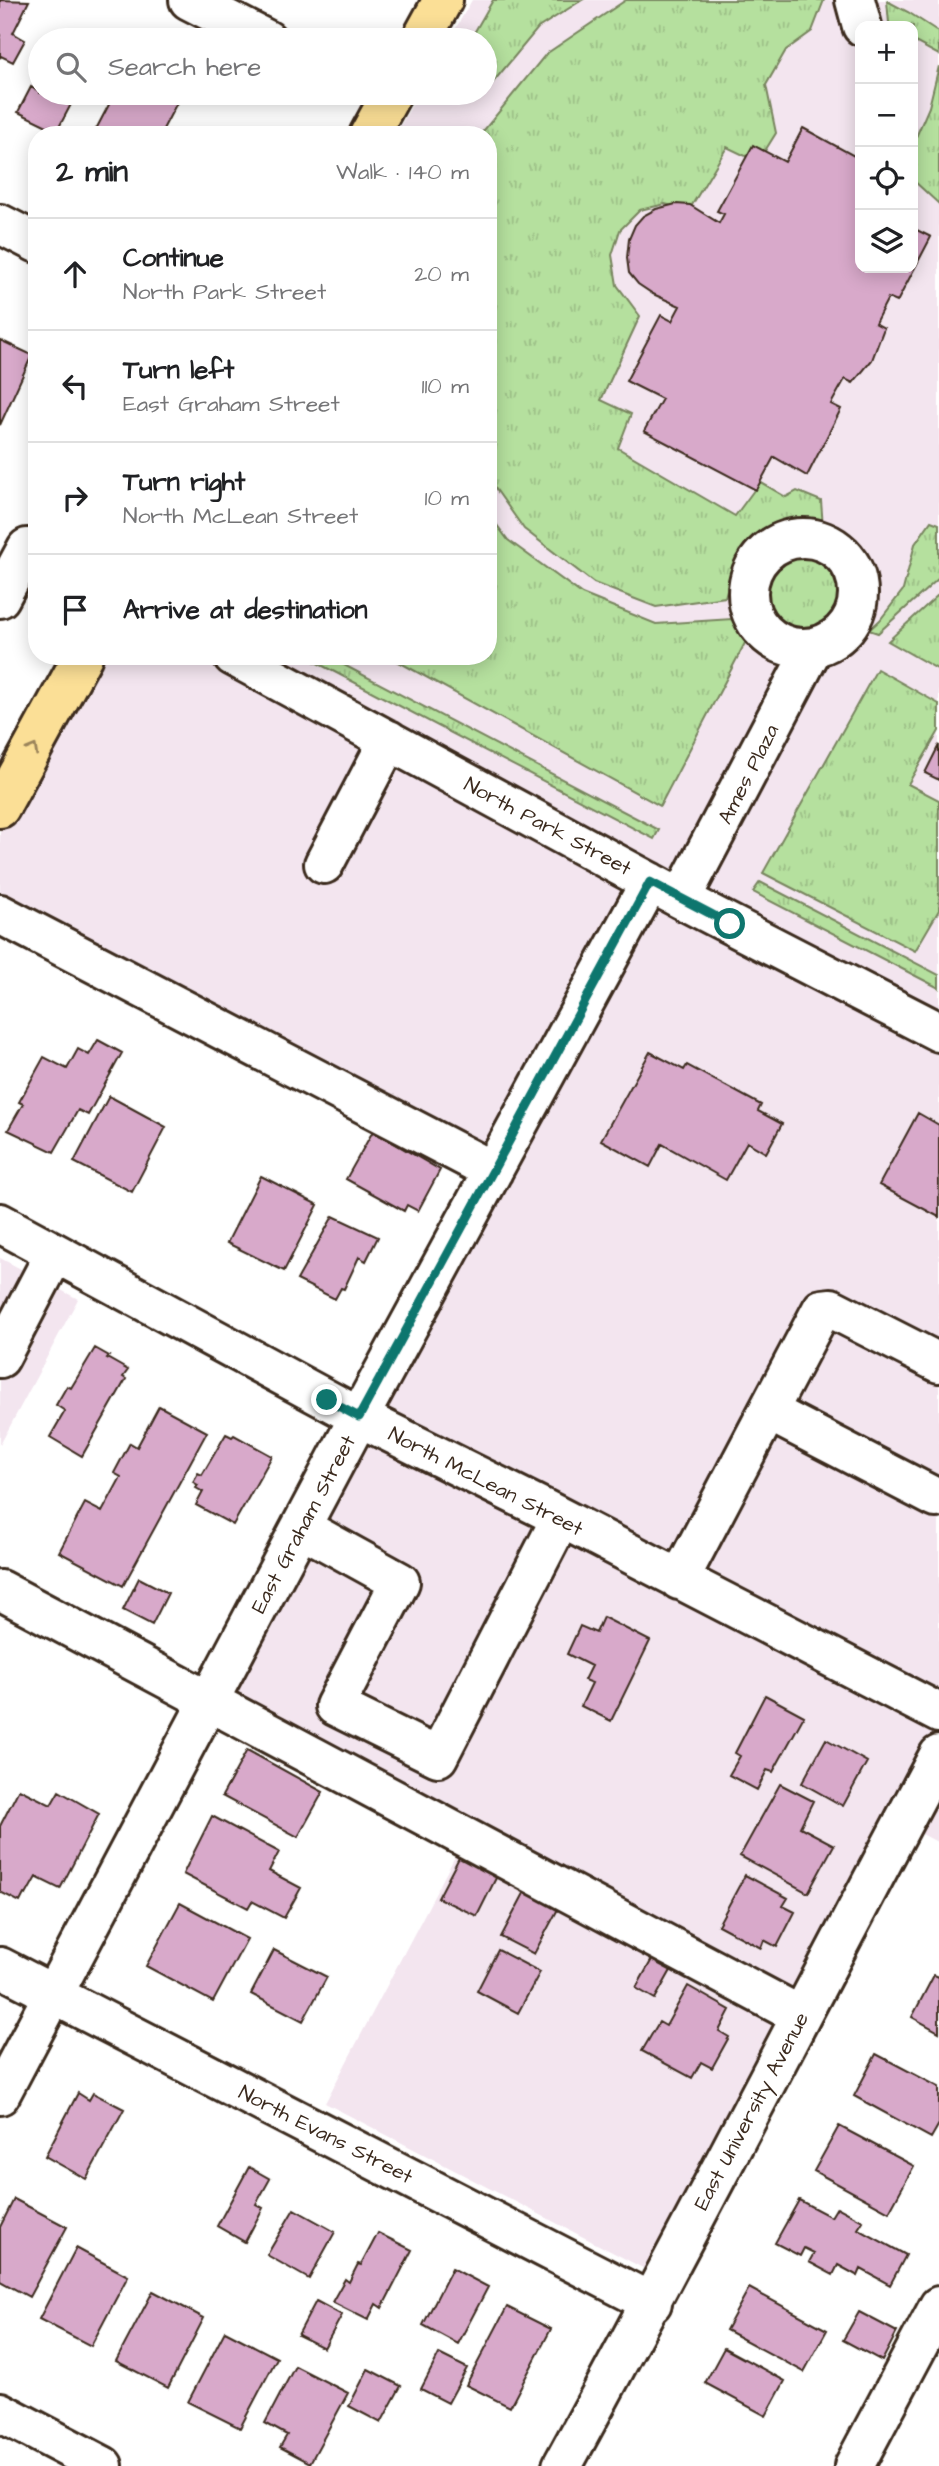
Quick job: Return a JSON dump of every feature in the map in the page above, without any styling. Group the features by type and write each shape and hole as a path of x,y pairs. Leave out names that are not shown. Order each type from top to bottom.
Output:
{"main road":[{"path":"428,28 443,0"},
{"path":"372,126 380,105"},
{"path":"0,808 78,665"}],"street":[{"path":"189,0 244,28"},
{"path":"855,0 861,21"},
{"path":"0,224 28,238"},
{"path":"0,598 21,545"},
{"name":"Ames Plaza","path":"666,890 813,648"},
{"name":"North Park Street","path":"250,665 666,890 939,1032"},
{"path":"324,864 389,740"},
{"name":"East Graham Street","path":"0,2095 359,1417 493,1171 666,890"},
{"path":"0,914 493,1171"},
{"name":"North McLean Street","path":"0,1223 359,1417 939,1713"},
{"path":"0,1357 55,1253"},
{"path":"679,1580 822,1309 831,1308 939,1363"},
{"path":"768,1411 936,1498 939,1497"},
{"path":"302,1528 400,1582 335,1706 438,1757 561,1518"},
{"path":"0,1590 800,2016"},
{"name":"East University Avenue","path":"562,2466 652,2303 939,1755"},
{"name":"North Evans Street","path":"0,1967 652,2303"},
{"path":"854,2466 939,2306"},
{"path":"0,2412 103,2466"}],"shaded area":[{"path":"472,0 939,0 939,1843 903,1824 664,2279 325,2103 461,1845 208,1708 493,1171 0,920 0,831 94,665 497,665 497,126 400,126 412,105 497,105 497,28 456,28"},
{"path":"0,1258 78,1299 0,1445"}],"green space":[{"path":"493,0 582,0 538,28 497,78 497,28 477,28"},
{"path":"626,0 824,0 812,31 786,50 766,85 776,133 758,162 727,147 689,210 665,204 640,210 620,230 612,255 617,285 640,316 601,400 631,414 618,448 735,516 760,482 786,497 797,491 821,501 823,527 795,520 761,532 735,561 725,597 656,607 594,583 524,529 497,491 497,126 487,126 546,54"},
{"path":"887,1 939,32 939,55 918,44 918,21 889,21"},
{"path":"939,66 939,204 918,185 918,132 929,107"},
{"path":"931,521 939,524 939,578 878,633 869,630 903,590 915,544"},
{"path":"497,525 508,540 582,594 656,624 732,619 746,641 660,806 404,665 497,665"},
{"path":"806,555 821,558 834,567 843,580 846,595 843,610 834,623 821,632 806,635 791,632 778,623 769,610 766,595 769,580 778,567 791,558"},
{"path":"939,594 939,670 888,641"},
{"path":"321,665 344,665 659,830 654,839"},
{"path":"877,669 939,704 939,731 908,784 939,800 939,910 915,951 763,873"},
{"path":"760,882 939,975 939,988 753,892"}],"building":[{"path":"0,0 29,1 13,33 25,40 13,62 1,56 0,58"},
{"path":"28,93 28,105 71,105 60,126 47,126 18,112"},
{"path":"109,105 176,105 165,126 98,126"},
{"path":"803,128 855,156 855,273 912,273 897,302 888,298 875,323 884,328 872,360 853,383 845,379 831,404 841,409 807,476 774,457 756,490 644,431 662,399 626,381 661,315 672,321 680,306 638,284 629,273 627,258 629,239 635,225 643,216 656,209 676,204 690,205 719,223 724,214 717,211 753,145 785,162"},
{"path":"918,230 931,237 918,262"},
{"path":"0,340 28,353 28,364 0,425"},
{"path":"939,745 939,780 925,773"},
{"path":"98,1040 122,1053 88,1115 78,1110 54,1152 8,1130 23,1104 19,1102 44,1057 67,1069 78,1049 89,1055"},
{"path":"650,1052 684,1070 687,1065 761,1105 758,1111 782,1124 766,1153 747,1142 726,1180 662,1144 650,1167 601,1140"},
{"path":"109,1096 166,1127 132,1192 74,1162"},
{"path":"918,1113 939,1125 939,1217 879,1185"},
{"path":"373,1131 440,1170 418,1211 407,1205 404,1211 346,1179"},
{"path":"261,1176 318,1205 284,1271 227,1243"},
{"path":"333,1216 378,1237 366,1261 359,1257 344,1289 341,1288 335,1299 297,1280"},
{"path":"95,1348 128,1370 123,1377 126,1379 82,1456 50,1437 65,1411 56,1405 67,1386 71,1388"},
{"path":"159,1406 207,1432 123,1586 59,1552 85,1503 102,1512 121,1477 114,1473 130,1443 137,1447"},
{"path":"226,1434 232,1437 234,1435 272,1456 233,1525 196,1505 203,1492 196,1488 198,1485 193,1482 198,1473 202,1475"},
{"path":"139,1578 168,1593 152,1625 123,1610"},
{"path":"603,1617 650,1641 611,1721 581,1706 592,1683 584,1680 591,1666 567,1654 580,1626 596,1633"},
{"path":"765,1695 804,1716 773,1772 767,1770 757,1790 729,1775 740,1756 735,1753"},
{"path":"826,1739 867,1762 843,1806 802,1783"},
{"path":"247,1750 323,1792 298,1837 222,1796"},
{"path":"780,1784 813,1801 800,1827 834,1845 808,1893 740,1856"},
{"path":"19,1789 51,1805 59,1791 99,1814 60,1889 36,1877 20,1902 0,1892 0,1826"},
{"path":"212,1816 279,1852 269,1871 301,1888 284,1918 252,1901 248,1908 183,1874"},
{"path":"463,1850 501,1868 477,1916 438,1898"},
{"path":"745,1875 788,1898 783,1906 795,1912 777,1947 764,1940 761,1948 718,1925"},
{"path":"532,1878 565,1896 534,1954 501,1937"},
{"path":"180,1903 247,1939 213,2002 146,1966"},
{"path":"274,1950 327,1977 303,2021 251,1994"},
{"path":"498,1950 540,1972 518,2013 477,1991"},
{"path":"655,1954 674,1965 655,1999 636,1988"},
{"path":"934,1975 939,1977 939,2032 912,2017"},
{"path":"688,1986 730,2010 719,2031 729,2037 712,2068 701,2062 692,2078 642,2051 659,2022 666,2026"},
{"path":"876,2054 939,2087 939,2124 931,2138 854,2096"},
{"path":"78,2093 89,2100 93,2093 124,2109 86,2179 45,2156"},
{"path":"839,2126 914,2166 889,2212 814,2171"},
{"path":"249,2167 270,2179 256,2204 263,2208 245,2242 217,2226"},
{"path":"14,2199 67,2227 29,2297 0,2281 0,2227"},
{"path":"799,2200 831,2217 837,2207 863,2221 858,2229 906,2255 890,2285 861,2269 858,2276 838,2265 833,2275 809,2262 814,2253 804,2248 800,2256 775,2243"},
{"path":"294,2209 335,2232 309,2279 267,2255"},
{"path":"378,2233 412,2250 382,2308 376,2304 368,2320 332,2302 345,2279 349,2282 358,2264 361,2265"},
{"path":"76,2248 128,2276 91,2346 39,2319"},
{"path":"452,2268 488,2287 458,2344 423,2325"},
{"path":"749,2288 827,2330 804,2372 726,2330"},
{"path":"153,2291 204,2318 168,2388 116,2361"},
{"path":"316,2301 342,2315 324,2348 298,2335"},
{"path":"507,2307 551,2329 510,2407 466,2385"},
{"path":"859,2312 897,2332 882,2361 843,2340"},
{"path":"225,2331 277,2358 240,2428 188,2402"},
{"path":"724,2348 785,2381 766,2416 705,2383"},
{"path":"439,2354 467,2368 448,2403 421,2389"},
{"path":"295,2366 348,2393 310,2463 280,2447 287,2435 265,2423"},
{"path":"368,2369 401,2386 381,2423 349,2406"}],"route":[{"path":"327,1400 359,1417 650,882 730,924"}]}
